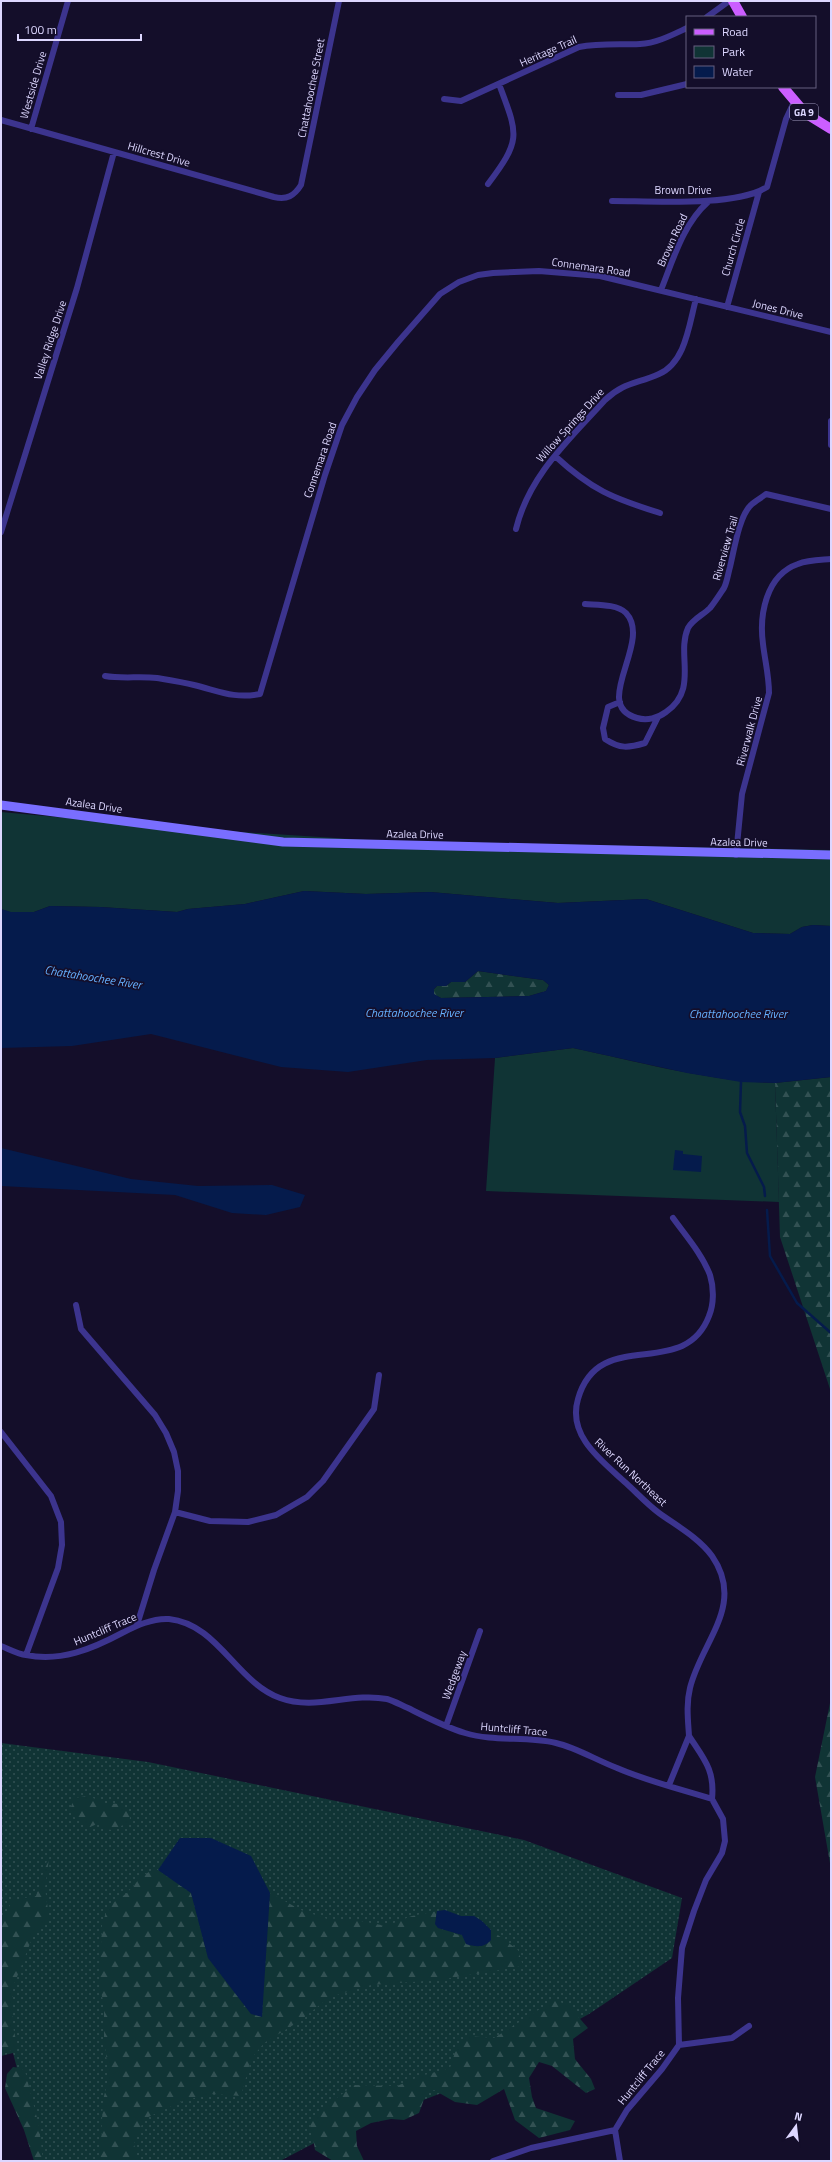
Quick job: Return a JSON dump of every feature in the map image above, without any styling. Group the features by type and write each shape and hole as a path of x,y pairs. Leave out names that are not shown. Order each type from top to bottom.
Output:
{"main road":[{"path":"733,1 741,16"},
{"name":"GA 9","path":"784,88 794,102 805,113 831,129"}],"street":[{"name":"Westside Drive","path":"31,128 68,1"},
{"name":"Chattahoochee Street","path":"303,179 339,1"},
{"path":"708,16 729,1"},
{"name":"Heritage Trail","path":"444,99 461,101 579,47 595,44 642,44 659,40 686,28"},
{"path":"488,184 505,162 512,147 514,135 512,119 499,84"},
{"path":"618,95 641,95 686,84"},
{"path":"756,193 767,187 786,119 794,102"},
{"name":"Hillcrest Drive","path":"1,120 279,198 288,198 296,193 303,179"},
{"name":"Valley Ridge Drive","path":"1,532 77,288 114,152"},
{"name":"Brown Drive","path":"612,201 708,202 756,193"},
{"name":"Church Circle","path":"724,306 756,193"},
{"name":"Brown Road","path":"661,290 687,228 697,211 708,202"},
{"name":"Connemara Road","path":"105,676 125,679 155,678 194,685 226,695 249,696 260,694 324,475 342,424 357,397 375,370 440,294 459,282 478,275 538,271 600,276 724,306"},
{"name":"Willow Springs Drive","path":"516,529 528,493 540,473 613,392 630,383 659,374 673,363 682,348 696,299"},
{"name":"Jones Drive","path":"724,306 831,332"},
{"path":"831,421 831,445"},
{"path":"555,456 579,478 600,491 621,501 660,512"},
{"name":"Riverview Trail","path":"658,717 671,709 677,702 685,679 685,638 689,627 710,608 725,586 737,539 750,505 766,494 831,509"},
{"name":"Riverwalk Drive","path":"736,854 742,794 769,693 769,676 762,630 763,613 768,592 779,576 792,566 811,560 831,559"},
{"path":"585,604 617,608 625,613 632,623 634,642 618,690 620,702 625,710 636,718 644,720 658,717"},
{"path":"620,702 608,707 603,728 605,739 615,746 627,748 645,743 658,717"},
{"name":"Azalea Drive","path":"1,805 282,842 831,856"},
{"name":"River Run Northeast","path":"670,1785 689,1736 687,1710 690,1688 718,1625 723,1609 724,1591 719,1570 712,1556 702,1544 657,1511 594,1454 581,1434 576,1414 577,1400 583,1387 590,1374 600,1366 620,1357 664,1352 686,1346 697,1337 707,1323 713,1300 710,1276 704,1262 673,1218"},
{"path":"76,1305 81,1329 155,1415 166,1433 174,1452 178,1471 178,1491 175,1512 154,1570 137,1626"},
{"path":"175,1512 210,1521 248,1522 276,1515 307,1497 323,1481 374,1409 379,1376"},
{"path":"1,1432 50,1496 61,1522 62,1545 58,1568 26,1655"},
{"name":"Huntcliff Trace","path":"1,1646 26,1655 60,1656 80,1653 152,1620 168,1619 185,1623 201,1631 211,1639 253,1682 279,1698 309,1704 354,1698 388,1700 463,1732 486,1738 535,1740 557,1743 618,1769 712,1799 723,1819 725,1841 722,1853 709,1875 696,1904 682,1948 678,1998 679,2045 662,2069 627,2110 615,2130"},
{"name":"Wedgeway","path":"446,1726 480,1631"},
{"name":"River Run Northeast","path":"689,1736 712,1772 712,1799"},
{"path":"679,2045 732,2038 749,2026"},
{"path":"493,2161 530,2148 615,2130 620,2161"}],"green space":[{"path":"1,812 178,828 383,841 831,850 831,926 813,925 802,927 790,934 753,933 646,899 558,903 430,892 366,894 304,891 245,904 188,909 177,912 100,907 50,906 34,912 10,912 1,909"},
{"path":"478,971 543,980 549,985 546,991 529,996 441,998 433,994 434,989 437,986 446,986 451,982 465,982"},
{"path":"573,1048 699,1075 724,1079 775,1083 779,1202 486,1191 495,1058"},
{"path":"831,1077 831,1392 780,1237 775,1083"},
{"path":"831,1698 831,1869 815,1777"},
{"path":"1,1743 148,1762 524,1840 682,1898 672,1958 589,2014 452,2089 322,2139 280,2161 41,2161 13,2053 1,2056"},
{"path":"88,1796 105,1803 119,1804 131,1813 129,1823 110,1830 99,1823 88,1828 75,1818 71,1807 74,1798"},
{"path":"50,1851 45,1888 49,1918 35,1931 13,1987 13,2027 18,2049 1,2053 1,1921 13,1900 36,1896"},
{"path":"152,1870 158,1870 191,1893 208,1958 262,2016 270,1893 301,1910 330,1920 356,1920 386,1926 412,1916 437,1911 435,1924 446,1931 491,1940 491,1930 518,1950 523,1966 438,1980 371,1985 330,1997 298,2022 264,2043 251,2059 241,2096 213,2094 185,2100 144,2119 134,2144 138,2161 100,2161 103,2100 109,2077 104,2039 104,2005 99,1984 102,1925 108,1906 127,1893 141,1877"},
{"path":"554,2000 568,2005 588,2028 573,2039 575,2059 591,2079 595,2089 586,2093 552,2066 539,2062 529,2078 532,2097 536,2108 575,2121 570,2130 539,2138 515,2120 504,2089 477,2105 455,2102 434,2090 426,2094 419,2113 404,2120 391,2119 371,2123 356,2131 357,2146 364,2161 333,2161 315,2150 310,2121 318,2112 354,2085 397,2086 421,2076 450,2068 457,2046 467,2036 494,2038"},
{"path":"13,2067 21,2068 25,2071 39,2126 43,2161 34,2161 24,2130 5,2088 7,2074"}],"water":[{"name":"Chattahoochee River","path":"304,891 366,894 430,892 558,903 646,899 753,933 790,934 802,927 813,925 831,926 831,1077 775,1083 741,1082 687,1073 573,1048 495,1058 427,1060 348,1072 281,1067 151,1034 72,1046 1,1048 1,909 11,912 34,912 50,906 100,907 177,912 188,909 245,904","holes":["478,971 543,980 549,985 546,991 529,996 441,998 434,994 434,989 437,986 446,986 451,982 465,982"]},
{"path":"1,1148 131,1179 198,1186 272,1185 305,1195 300,1207 266,1215 232,1213 175,1195 1,1186"},
{"path":"675,1150 683,1151 683,1154 702,1156 701,1172 673,1170"},
{"path":"180,1838 211,1838 251,1856 270,1893 262,2017 251,2014 208,1958 191,1893 158,1870"},
{"path":"445,1910 461,1916 474,1916 482,1921 491,1930 491,1940 483,1946 470,1945 466,1944 462,1935 438,1928 435,1924 437,1911"}],"waterway":[{"path":"741,1082 740,1112 745,1126 747,1153 764,1187 765,1196"},
{"path":"767,1210 770,1256 797,1303 831,1333"}]}
